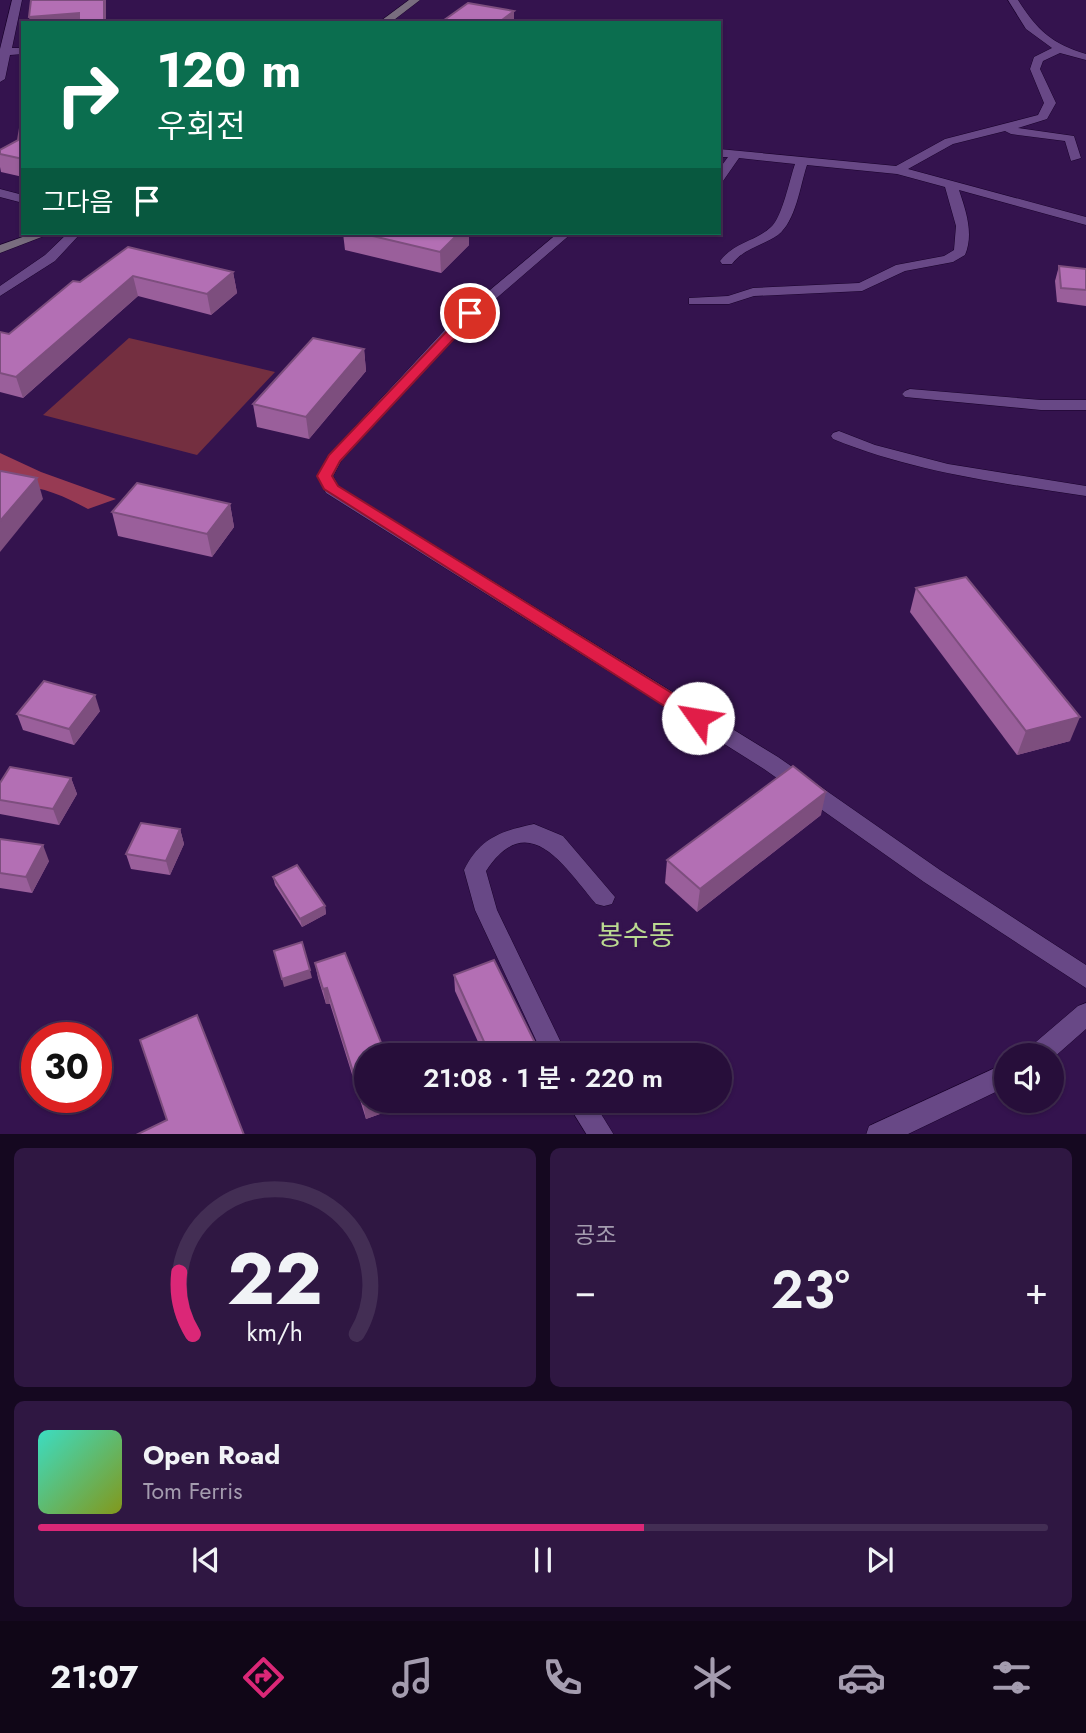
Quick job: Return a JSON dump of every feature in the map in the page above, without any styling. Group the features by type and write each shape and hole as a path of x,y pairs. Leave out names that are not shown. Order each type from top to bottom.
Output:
{"main road":[{"path":"386,21 415,0"},
{"path":"0,249 40,235"}],"street":[{"path":"0,79 2,52 17,0"},
{"path":"1013,0 1030,27 1059,49 1086,57"},
{"path":"898,170 949,141 1042,117 1050,103 1035,69 1038,59 1059,49"},
{"path":"2,52 21,51"},
{"path":"1000,129 1070,138 1075,158"},
{"path":"721,153 898,170 1086,222"},
{"path":"721,175 736,154"},
{"path":"727,261 733,252 774,233 781,225 802,161"},
{"path":"694,301 729,300 753,292 862,287 901,268 948,259 960,251 963,243 962,220 951,186"},
{"path":"1,194 21,199"},
{"path":"0,292 50,258 73,235"},
{"path":"564,235 458,324 334,458 325,476 332,489 771,763 932,876 1048,950 1086,978"},
{"path":"910,394 1041,405 1086,405"},
{"path":"839,436 869,448 947,469 1086,491"},
{"path":"549,1043 486,910 475,870 487,852 510,838 534,833 555,842 604,897"},
{"path":"1053,1043 1086,1014"},
{"path":"880,1134 994,1081"},
{"path":"586,1113 601,1134"}],"shaded area":[{"path":"129,338 275,372 197,455 43,415"},
{"path":"0,453 41,472 116,499 88,509 67,498 34,488 0,488"}],"building":[{"path":"31,0 104,0 104,21 79,21 79,13 29,17"},
{"path":"468,3 514,11 501,21 443,21"},
{"path":"21,122 21,159 0,154 0,150 18,140"},
{"path":"368,235 457,235 440,252"},
{"path":"128,247 233,272 207,294 133,276 16,377 0,373 0,332 9,334 73,281 80,282"},
{"path":"1059,266 1086,269 1086,290 1061,288"},
{"path":"313,338 364,349 306,417 253,404"},
{"path":"0,472 37,478 0,521"},
{"path":"137,483 230,504 207,534 112,512"},
{"path":"966,577 1080,717 1026,731 916,588"},
{"path":"44,681 95,695 69,729 17,714"},
{"path":"793,766 826,792 700,889 667,860"},
{"path":"10,767 71,778 53,809 0,800 0,783"},
{"path":"141,823 180,829 166,861 126,854"},
{"path":"0,839 43,845 26,877 0,873"},
{"path":"297,865 325,906 300,919 273,877"},
{"path":"302,942 310,970 282,979 274,951"},
{"path":"345,953 381,1043 354,1043 354,1075 327,988 323,989 315,963"},
{"path":"494,960 535,1043 485,1043 454,975"},
{"path":"197,1015 244,1134 138,1134 167,1120 140,1040"}],"district":[{"name":"봉수동","path":"636,935"}],"route":[{"path":"470,313 334,458 325,476 332,489 698,718"}]}
